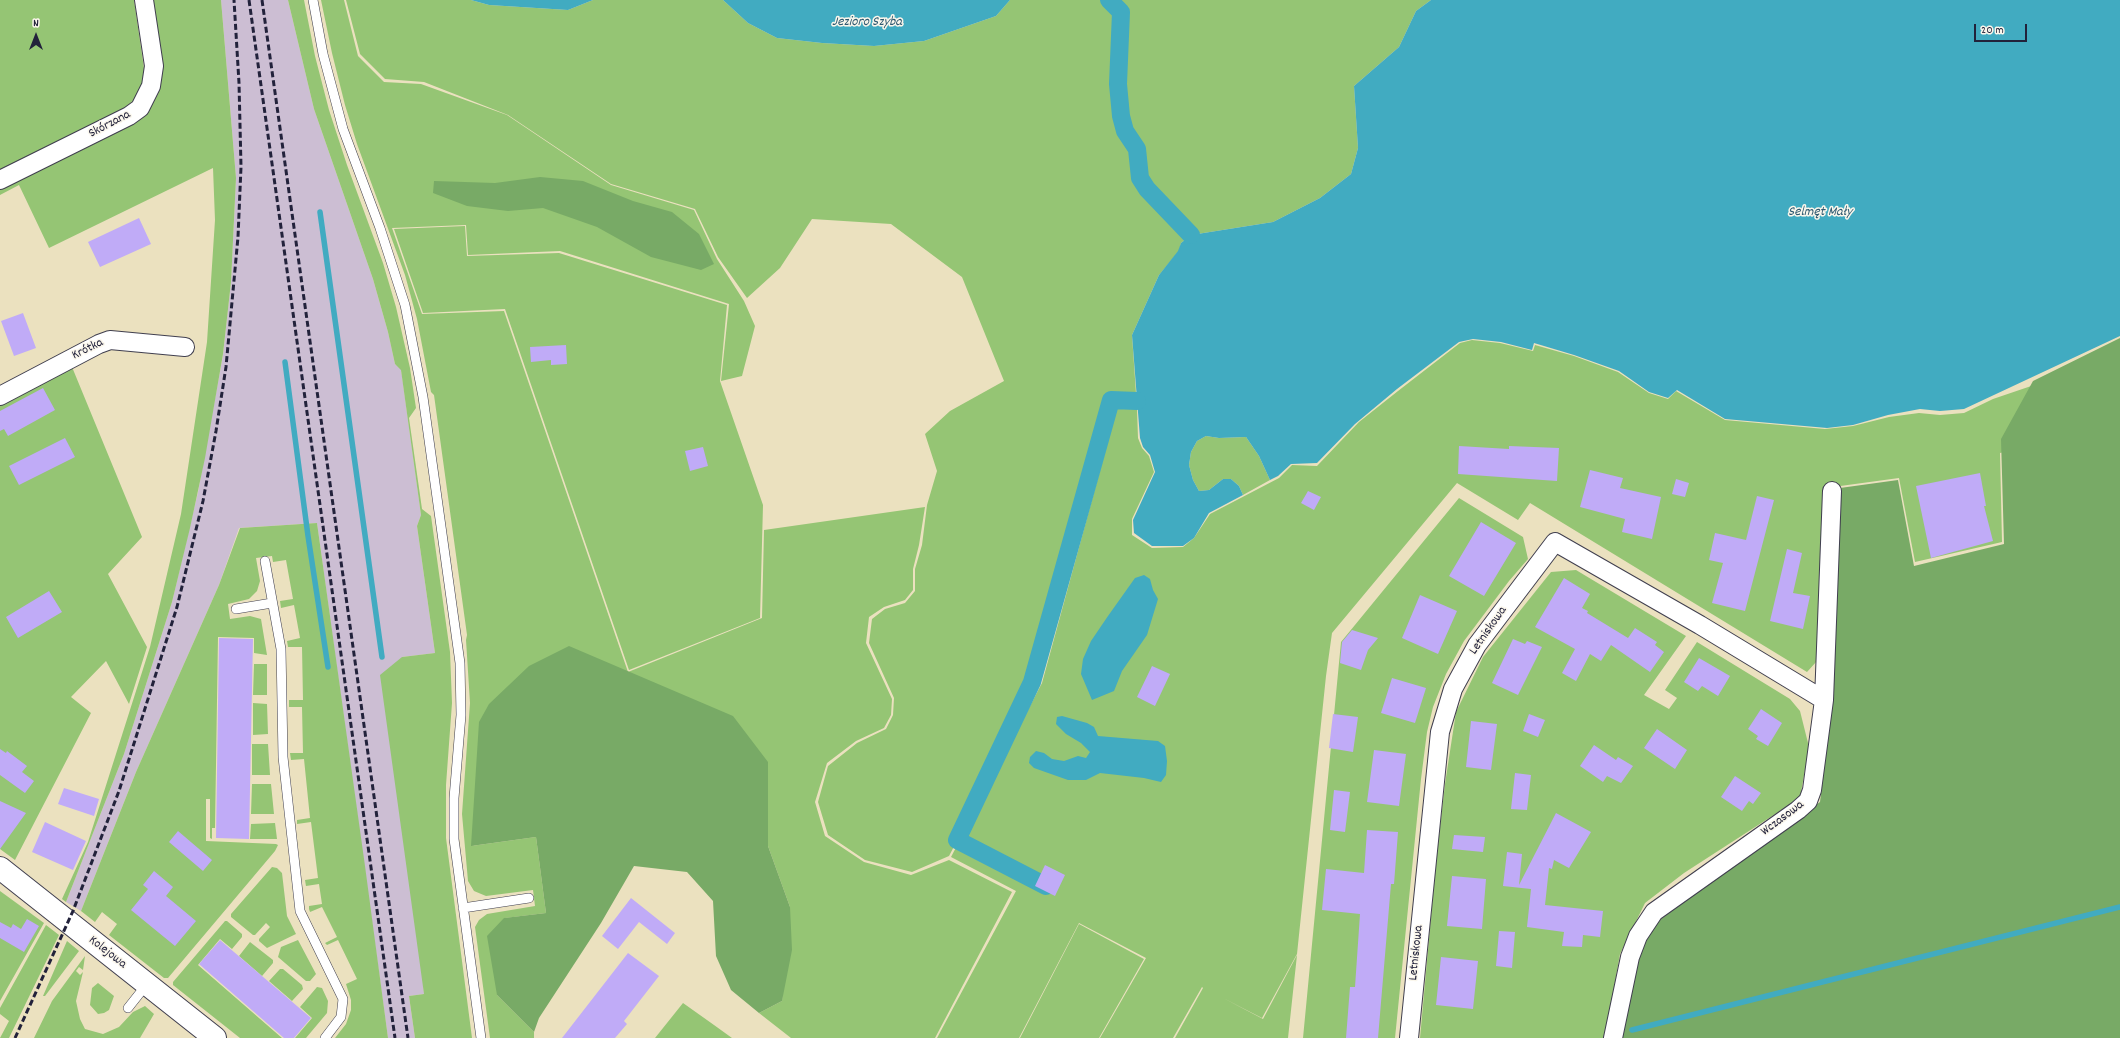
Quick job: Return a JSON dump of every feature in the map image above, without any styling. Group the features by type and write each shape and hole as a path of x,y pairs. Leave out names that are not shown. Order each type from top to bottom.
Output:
{"street":[{"name":"Skórzana","path":"0,180 129,116 140,108 151,86 154,66 144,0"},
{"name":"Krótka","path":"0,396 110,340 185,348"},
{"name":"Wczasowa","path":"1613,1038 1630,957 1638,936 1654,912 1798,810 1808,801 1812,790 1824,700 1832,491"},
{"name":"Letniskowa","path":"1408,1038 1442,725 1453,689 1477,645 1556,542 1693,621 1824,700"},
{"name":"Kolejowa","path":"0,868 215,1038"}],"lane":[{"path":"313,0 323,54 337,107 396,276 408,319 420,376 460,663 461,715 454,813 456,856 481,1038"},
{"path":"265,561 281,649 283,757 300,910 340,991 343,1004 339,1021 325,1038"},
{"path":"236,609 272,603"},
{"path":"463,908 529,898"},
{"path":"128,1008 147,984"}],"shaded area":[{"path":"221,0 288,0 314,109 373,279 388,332 395,364 401,369 421,515 417,526 435,653 402,657 424,994 409,996 415,1038 388,1038 317,523 239,528 219,585 136,772 81,911 66,902 124,754 172,602 198,492 223,355 231,282 236,178"}],"green space":[{"path":"0,0 134,0 145,75 139,95 124,109 0,171"},
{"path":"152,0 221,0 236,178 231,282 223,354 205,458 172,602 124,754 66,902 62,899 88,842 150,647 181,514 207,342 215,220 213,168 49,248 19,185 0,195 0,189 125,127 146,113 158,94 162,76"},
{"path":"288,0 304,0 315,56 329,110 347,165 383,263 396,307 410,368 416,408 409,418 422,509 431,516 450,652 452,703 446,785 446,838 472,1038 415,1038 409,996 424,994 380,675 402,657 435,653 417,526 421,515 401,370 395,364 388,332 373,279 314,109"},
{"path":"321,0 344,0 358,56 384,82 421,84 507,115 611,185 694,210 717,259 744,301 755,326 742,376 721,381 729,304 560,251 468,255 466,225 392,228 422,314 504,311 628,672 762,618 764,530 925,507 919,545 913,569 913,590 905,600 884,607 869,617 866,643 892,699 891,715 884,728 856,741 827,763 815,802 825,836 864,862 911,875 949,860 1012,892 935,1038 791,1038 759,1013 782,1001 790,907 768,846 768,762 471,846 536,837 546,913 505,918 497,995 534,1032 534,1038 490,1038 475,927 479,920 487,914 535,906 533,890 486,896 474,891 468,881 462,814 470,703 466,640 467,635 434,395 431,392 417,319 405,275 357,144 345,105"},
{"path":"346,0 471,0 489,5 568,10 593,0 723,0 748,23 777,38 822,43 874,46 924,41 996,16 1010,0 1431,0 1416,11 1399,47 1354,86 1358,148 1351,174 1320,198 1273,222 1191,235 1181,243 1179,251 1159,275 1132,335 1137,408 1117,407 1040,683 949,856 912,872 865,860 828,835 818,802 828,766 857,743 886,729 893,715 894,698 869,643 872,619 885,609 905,603 915,591 915,569 922,545 927,505 937,471 925,434 950,411 1004,381 962,277 891,224 812,219 780,268 747,298 718,257 695,209 611,184 508,115 424,82 385,79 360,54"},
{"path":"540,177 583,181 633,201 672,212 699,234 714,264 701,270 651,257 597,227 543,208 508,211 467,206 433,193 434,181 495,183"},
{"path":"465,226 467,256 559,253 727,305 720,381 763,505 760,618 629,670 505,309 423,313 394,229"},
{"path":"2120,338 2120,1038 1621,1038 1640,951 1657,922 1820,802 1832,703 1840,488 1898,480 1914,566 2004,544 2001,439 2033,381"},
{"path":"1472,340 1500,343 1533,351 1535,345 1574,356 1618,372 1649,393 1668,399 1676,391 1725,420 1825,429 1853,426 1889,417 1919,413 1940,415 1964,413 1993,399 2040,383 2046,442 2000,453 2002,542 1915,562 1899,478 1833,487 1817,661 1807,672 1530,503 1518,520 1457,483 1332,633 1326,676 1297,954 1262,1018 1223,998 1263,1019 1297,955 1288,1038 1175,1038 1203,988 1202,987 1173,1038 1100,1038 1146,958 1079,923 1019,1038 937,1038 1016,891 951,857 1042,683 1117,408 1137,409 1138,438 1142,448 1149,456 1154,472 1132,519 1132,535 1152,548 1183,547 1194,538 1210,514 1279,478 1292,465 1317,466 1359,422 1460,343"},
{"path":"72,367 142,537 108,574 147,647 129,704 106,661 71,697 91,713 15,860 0,849 0,405"},
{"path":"1206,436 1219,438 1246,437 1259,456 1270,480 1243,495 1239,486 1231,479 1223,479 1209,490 1199,491 1193,480 1189,465 1191,452 1197,441"},
{"path":"1459,498 1523,537 1528,559 1509,581 1464,641 1446,674 1433,707 1427,732 1421,779 1395,1038 1303,1038 1341,642"},
{"path":"317,523 388,1038 335,1038 346,1024 351,1010 351,1000 346,984 357,979 338,940 327,945 325,943 337,937 322,907 310,912 309,909 309,906 322,904 319,884 306,886 305,880 318,878 311,822 297,824 297,820 310,818 304,759 291,760 290,753 303,753 302,707 289,707 289,700 303,700 302,647 288,647 287,641 300,638 294,605 281,608 280,601 293,599 286,560 273,562 272,556 256,558 260,581 257,591 249,599 228,604 230,619 250,616 261,619 267,655 254,653 254,638 218,637 215,828 212,828 212,839 210,838 210,799 206,799 206,841 276,844 278,845 275,851 168,978 164,978 109,935 117,924 102,912 95,922 81,911 136,772 219,585 240,528"},
{"path":"1576,570 1686,636 1644,695 1669,709 1677,698 1665,690 1697,642 1790,699 1800,711 1809,747 1800,798 1684,873 1645,903 1620,954 1605,1038 1420,1038 1436,862 1445,784 1456,712 1483,657 1551,572"},
{"path":"569,646 733,716 768,762 768,846 790,907 792,950 782,1001 759,1013 731,990 716,956 713,901 687,872 634,866 601,923 539,1018 534,1032 497,995 487,936 504,918 546,913 536,837 471,846 479,722 489,704 529,666"},
{"path":"254,664 267,664 267,695 253,695"},
{"path":"253,703 267,704 268,734 253,735"},
{"path":"252,744 268,744 270,775 252,775"},
{"path":"252,784 271,784 274,814 251,814"},
{"path":"275,823 277,839 250,839 251,824"},
{"path":"272,867 277,868 282,873 287,916 296,934 267,948 259,941 259,939 270,927 266,923 255,935 253,935 231,917 231,914"},
{"path":"0,891 44,923 0,1001"},
{"path":"225,921 227,921 242,934 242,937 232,949 220,939 198,965 282,1038 240,1038 173,985 173,982"},
{"path":"1079,924 1144,959 1099,1038 1020,1038"},
{"path":"46,925 59,935 9,1038 0,1038 9,1021 0,1014 0,1008"},
{"path":"298,940 316,974 310,981 306,981 278,957 281,947"},
{"path":"67,941 79,951 45,996 43,996"},
{"path":"250,942 273,960 273,963 262,976 239,956"},
{"path":"85,956 83,970 79,967 76,971 80,975 83,972 76,1001 80,1019 85,1029 103,1034 119,1027 133,1012 145,1006 154,1014 140,1038 34,1038 52,1001"},
{"path":"280,969 283,969 302,985 303,989 292,1001 269,981"},
{"path":"98,983 114,996 109,1010 98,1014 90,1005 92,988"},
{"path":"317,987 322,988 328,1001 327,1013 306,1038 295,1038 312,1018 300,1007"},
{"path":"683,1003 714,1025 732,1038 655,1038"}],"water":[{"path":"471,0 593,0 568,10 489,5"},
{"name":"Jezioro Szyba","path":"723,0 1010,0 996,16 924,41 874,46 822,43 777,38 748,23"},
{"name":"Selmęt Mały","path":"1431,0 2120,0 2120,336 1964,409 1940,411 1920,409 1888,415 1853,425 1827,428 1725,419 1677,390 1668,398 1649,392 1619,371 1534,343 1532,350 1501,342 1473,339 1459,342 1397,389 1355,424 1317,463 1291,464 1278,476 1270,480 1259,456 1246,437 1219,438 1206,436 1197,441 1191,452 1189,465 1193,480 1199,491 1209,490 1223,479 1231,479 1239,486 1243,495 1209,513 1194,538 1183,546 1152,546 1134,533 1133,520 1155,472 1150,455 1143,447 1140,438 1132,335 1159,275 1178,251 1181,243 1191,235 1273,222 1320,198 1351,174 1358,148 1354,86 1399,47 1416,11"},
{"path":"1144,575 1150,579 1153,590 1158,599 1147,635 1122,671 1114,691 1092,700 1081,674 1083,659 1091,641 1135,578"},
{"path":"1062,716 1087,723 1094,727 1098,736 1158,741 1165,746 1167,761 1166,775 1161,782 1144,778 1100,773 1086,780 1068,780 1034,768 1029,763 1030,757 1036,751 1044,753 1052,759 1064,761 1078,756 1086,758 1090,752 1081,743 1066,734 1056,724 1057,717"}],"building":[{"path":"139,218 151,244 100,267 88,242"},
{"path":"23,313 36,348 14,356 1,321"},
{"path":"566,345 567,364 551,365 551,360 531,362 530,347"},
{"path":"43,388 55,410 8,436 4,429 0,431 0,411"},
{"path":"65,438 75,457 19,485 9,466"},
{"path":"1459,446 1509,449 1509,446 1559,448 1557,481 1458,474"},
{"path":"703,447 708,466 690,471 685,451"},
{"path":"1590,470 1623,478 1620,488 1661,497 1652,539 1622,532 1625,519 1580,507"},
{"path":"1980,473 1986,506 1984,506 1993,541 1931,558 1916,486"},
{"path":"1676,479 1689,483 1685,497 1672,494"},
{"path":"1308,491 1321,497 1314,510 1301,503"},
{"path":"1757,496 1774,500 1745,611 1712,603 1723,563 1709,560 1715,533 1746,540"},
{"path":"1481,522 1516,543 1484,596 1449,576"},
{"path":"1787,549 1802,553 1793,593 1810,596 1803,629 1770,621"},
{"path":"1564,578 1590,594 1582,608 1588,611 1587,613 1628,638 1635,628 1657,642 1655,645 1664,652 1650,672 1611,645 1601,661 1590,654 1576,681 1562,673 1575,649 1535,627"},
{"path":"49,591 62,612 18,638 6,617"},
{"path":"1420,595 1457,611 1438,654 1402,638"},
{"path":"1352,630 1378,638 1368,650 1361,670 1340,663 1342,642"},
{"path":"219,638 253,639 249,839 216,838"},
{"path":"1513,639 1525,644 1527,641 1542,647 1518,695 1492,683"},
{"path":"1699,658 1730,676 1718,696 1702,686 1698,691 1684,682"},
{"path":"1152,666 1170,674 1155,706 1137,697"},
{"path":"1392,678 1426,688 1415,723 1381,713"},
{"path":"1761,709 1782,723 1768,746 1756,739 1758,736 1748,729"},
{"path":"1333,714 1358,717 1353,752 1329,748"},
{"path":"1529,714 1545,720 1538,737 1523,731"},
{"path":"1471,721 1497,724 1491,770 1466,767"},
{"path":"1657,729 1687,750 1675,769 1644,748"},
{"path":"1594,745 1616,760 1618,757 1633,766 1621,783 1607,776 1603,782 1580,766"},
{"path":"0,749 6,753 7,751 27,766 22,772 34,781 25,793 0,775"},
{"path":"1374,750 1406,754 1399,806 1367,802"},
{"path":"1515,773 1531,775 1527,810 1511,809"},
{"path":"1735,776 1761,793 1753,804 1749,801 1742,811 1721,797"},
{"path":"64,788 99,799 94,816 58,804"},
{"path":"1334,790 1350,792 1345,832 1330,830"},
{"path":"0,801 26,813 0,849"},
{"path":"1556,813 1591,832 1569,868 1554,860 1552,869 1549,868 1545,905 1603,911 1600,937 1583,935 1582,947 1562,946 1564,932 1527,927 1531,889 1503,886 1507,852 1522,854 1519,885"},
{"path":"45,822 86,841 73,870 32,852"},
{"path":"1367,830 1398,832 1394,884 1391,884 1378,1038 1346,1038 1350,987 1355,987 1360,914 1322,910 1326,869 1364,873"},
{"path":"178,831 212,860 203,871 169,842"},
{"path":"1454,835 1485,837 1483,852 1452,849"},
{"path":"1045,865 1065,875 1055,896 1035,886"},
{"path":"154,871 173,887 166,896 196,921 175,946 131,910 148,889 143,885"},
{"path":"1452,876 1486,879 1482,929 1447,926"},
{"path":"631,898 675,933 667,944 639,922 618,949 602,936"},
{"path":"27,919 39,926 24,952 0,938 0,922 11,928 13,924 21,929"},
{"path":"1499,931 1515,932 1512,968 1496,966"},
{"path":"220,940 311,1018 294,1038 284,1038 199,964"},
{"path":"628,953 659,976 624,1021 627,1024 615,1038 562,1038"},
{"path":"1441,957 1478,961 1473,1009 1436,1005"}],"waterway":[{"path":"1109,0 1121,12 1118,84 1121,116 1125,131 1137,149 1140,178 1147,189 1191,235"},
{"path":"320,212 382,657"},
{"path":"285,362 308,536 328,667"},
{"path":"1046,886 957,840 1032,682 1111,400 1137,401"},
{"path":"1632,1030 2120,907"}],"railway":[{"path":"15,1038 73,911 119,791 177,607 203,501 226,367 238,237 241,167 239,83 234,0"},
{"path":"249,0 395,1038"},
{"path":"262,0 408,1038"}]}
